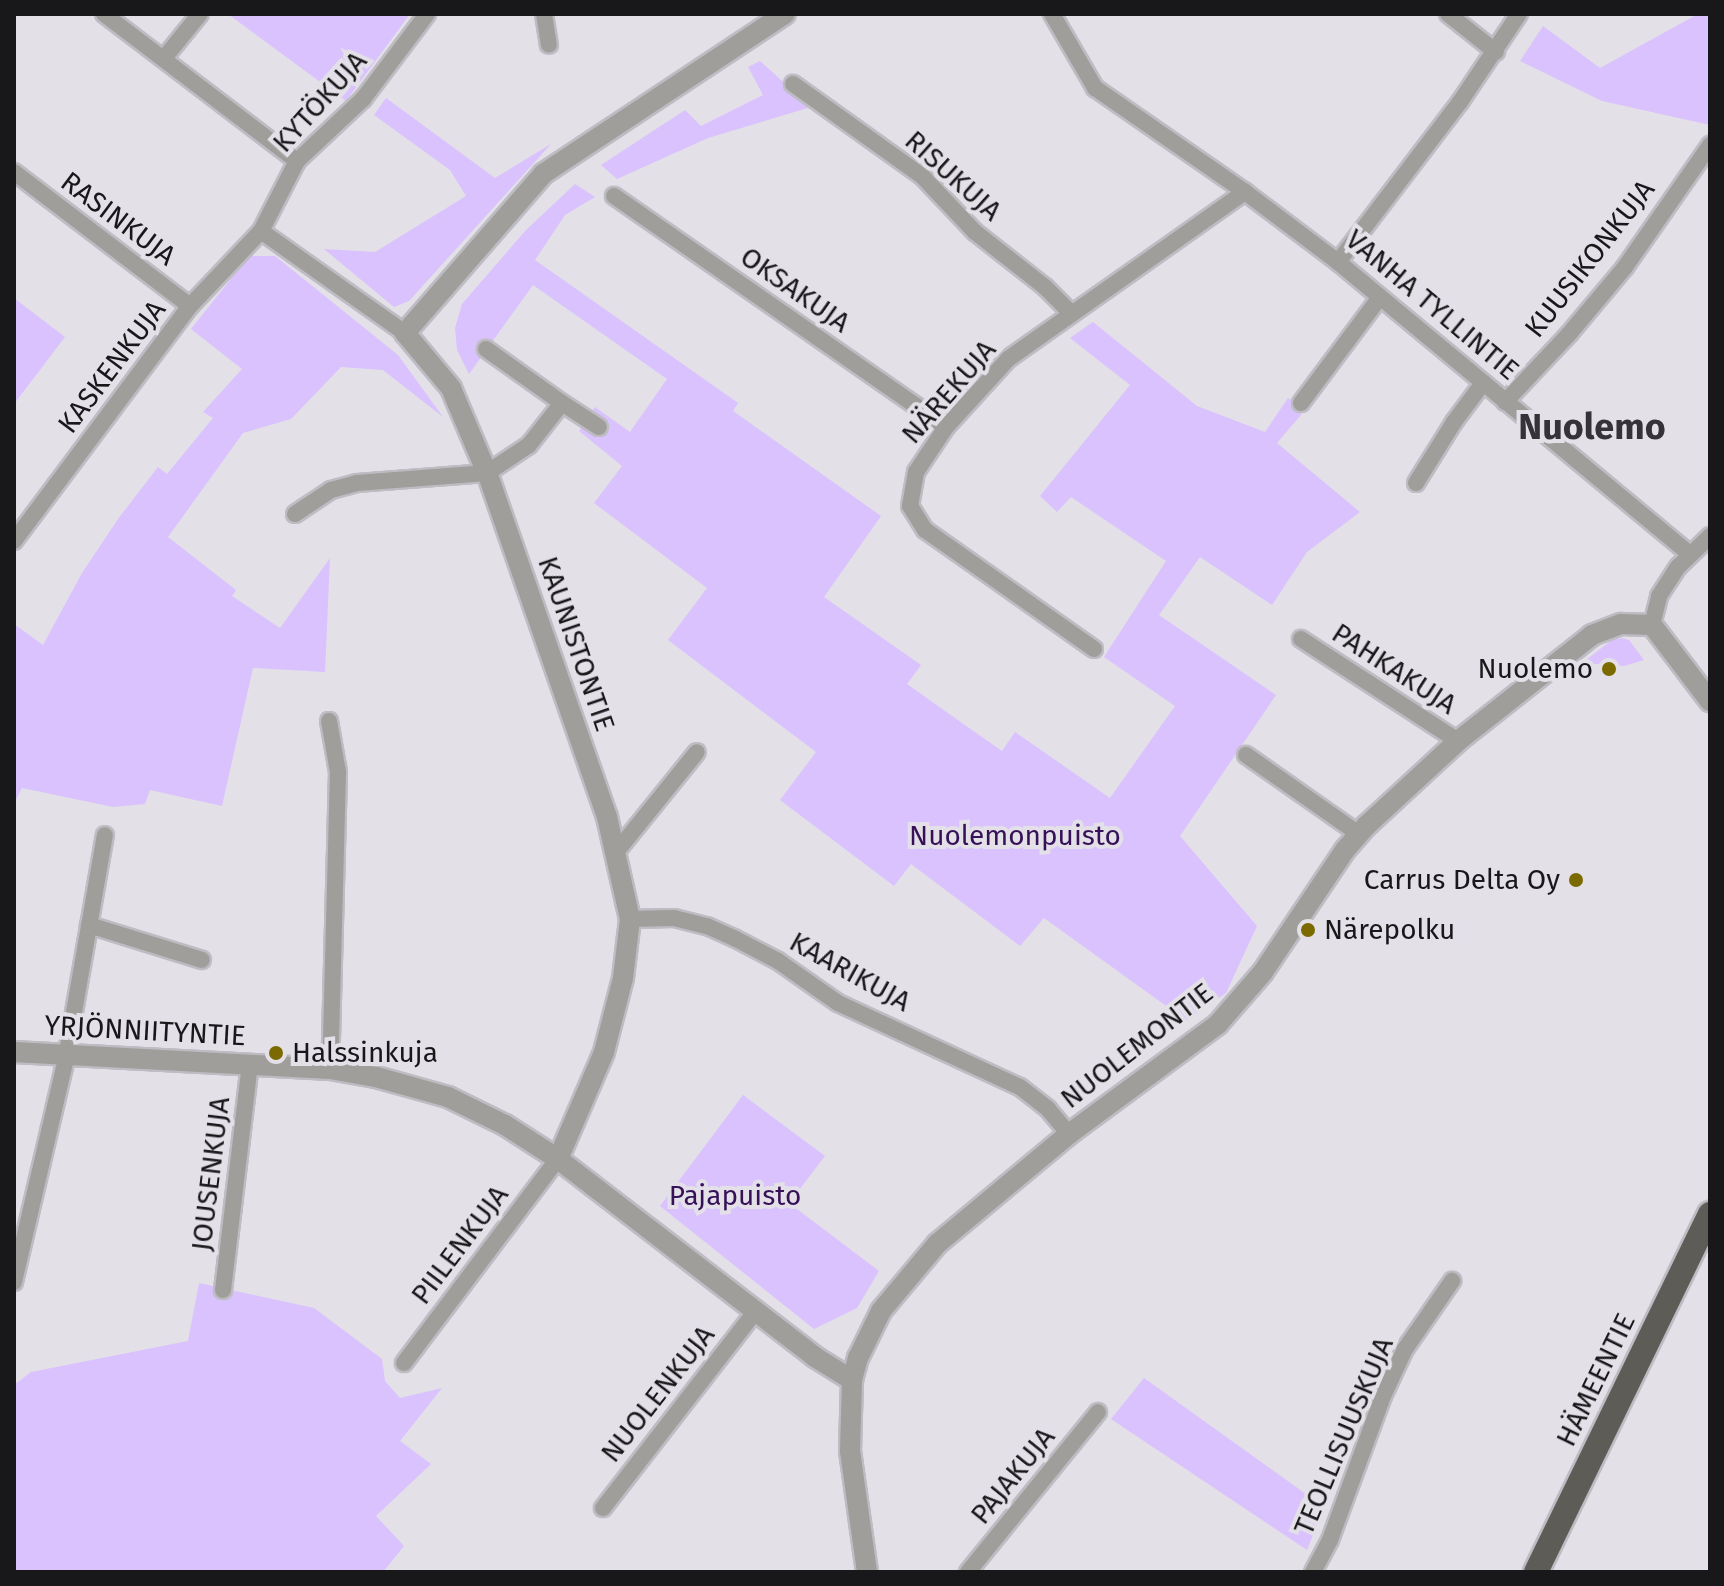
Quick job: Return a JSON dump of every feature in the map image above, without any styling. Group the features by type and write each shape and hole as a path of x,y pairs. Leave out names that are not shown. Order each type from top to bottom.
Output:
{"highway":[{"name":"HÄMEENTIE","path":"1536,1572 1710,1214"}],"street":[{"path":"104,14 165,57 297,161"},
{"path":"165,57 200,14"},
{"name":"KYTÖKUJA","path":"261,231 297,161 363,99 427,14"},
{"path":"544,14 549,45"},
{"path":"405,333 543,174 785,14"},
{"name":"VANHA TYLLINTIE","path":"1052,14 1095,88 1245,192 1338,262 1688,553"},
{"path":"1448,14 1496,52"},
{"path":"1338,262 1496,52 1519,14"},
{"name":"RISUKUJA","path":"793,84 922,176 975,232 1045,287 1072,314"},
{"name":"KUUSIKONKUJA","path":"1505,402 1569,334 1625,267 1710,145"},
{"name":"RASINKUJA","path":"14,172 190,306"},
{"name":"NÄREKUJA","path":"1094,649 917,521 910,506 916,472 946,427 1008,359 1245,192"},
{"name":"OKSAKUJA","path":"614,196 946,427"},
{"name":"KAUNISTONTIE","path":"261,231 405,333 451,388 487,473 617,851 630,919 623,978 604,1052 558,1159"},
{"name":"KASKENKUJA","path":"14,541 190,306 261,231"},
{"path":"1301,403 1380,297"},
{"path":"486,349 599,427"},
{"path":"1416,483 1483,383"},
{"path":"295,514 331,490 357,483 487,473 529,445 562,403"},
{"path":"1710,536 1688,553 1659,596 1652,625 1710,701"},
{"name":"NUOLEMONTIE","path":"867,1572 850,1451 852,1380 870,1329 896,1289 937,1244 1069,1134 1218,1024 1238,1004 1359,834 1407,785 1592,635 1621,624 1652,625"},
{"name":"PAHKAKUJA","path":"1301,639 1458,741"},
{"path":"329,721 338,772 330,1069"},
{"path":"617,851 697,752"},
{"path":"1246,755 1359,834"},
{"path":"14,1282 66,1058 105,835"},
{"name":"KAARIKUJA","path":"630,919 674,918 707,926 734,938 778,961 838,1003 1020,1087 1048,1109 1069,1134"},
{"path":"89,925 202,960"},
{"name":"YRJÖNNIITYNTIE","path":"14,1052 66,1058 330,1069 376,1077 448,1097 505,1125 558,1159 755,1312 815,1357 852,1380"},
{"name":"JOUSENKUJA","path":"223,1290 250,1064"},
{"name":"PIILENKUJA","path":"404,1363 558,1159"},
{"name":"TEOLLISUUSKUJA","path":"1313,1572 1330,1540 1383,1396 1405,1349 1452,1281"},
{"name":"NUOLENKUJA","path":"603,1508 755,1312"},
{"name":"PAJAKUJA","path":"968,1572 1098,1412"}],"green space":[{"path":"228,14 410,14 346,101"},
{"path":"1698,14 1710,14 1710,125 1602,101 1520,61 1543,26 1600,68"},
{"path":"760,61 811,107 708,138 617,179 601,165 685,110 701,126 763,95 748,67"},
{"path":"386,98 495,178 551,144 409,301 394,307 324,249 375,252 466,196 450,170 374,115"},
{"name":"Nuolemonpuisto","path":"575,184 595,197 565,215 535,260 738,403 733,411 881,516 824,597 921,665 907,684 952,716 1002,751 1015,732 1110,798 1175,706 1104,657 1166,561 1071,497 1057,512 1040,496 1130,385 1070,338 1093,322 1197,406 1265,432 1288,398 1306,409 1277,443 1360,512 1307,552 1272,605 1200,557 1159,615 1276,695 1180,836 1257,926 1226,993 1187,1021 1044,918 1020,946 911,864 894,886 780,800 816,752 668,640 707,588 594,503 622,466 579,431 595,407 630,432 667,379 533,285 469,374 457,350 455,328 462,304 526,230"},
{"path":"249,256 275,256 398,355 443,417 383,370 341,367 291,419 243,433 168,537 236,590 232,596 280,628 330,558 325,672 253,668 222,806 150,790 145,804 113,807 22,788 14,804 14,624 43,645 82,573 118,519 158,467 167,474 213,418 203,412 242,369 191,329"},
{"path":"14,298 65,337 14,404"},
{"path":"1612,640 1629,640 1644,660 1624,666 1582,663"},
{"name":"Pajapuisto","path":"743,1095 825,1156 789,1203 879,1271 857,1308 814,1329 660,1206"},
{"path":"199,1283 314,1308 382,1359 385,1381 400,1398 442,1388 400,1441 431,1464 376,1516 404,1546 383,1572 14,1572 14,1385 31,1372 188,1341"},
{"path":"1144,1378 1324,1507 1307,1550 1111,1419"}],"place":[{"name":"Nuolemo","path":"1609,669"},
{"name":"Carrus Delta Oy","path":"1576,880"},
{"name":"Närepolku","path":"1308,930"},
{"name":"Halssinkuja","path":"276,1053"}],"district":[{"name":"Nuolemo","path":"1592,428"}]}
